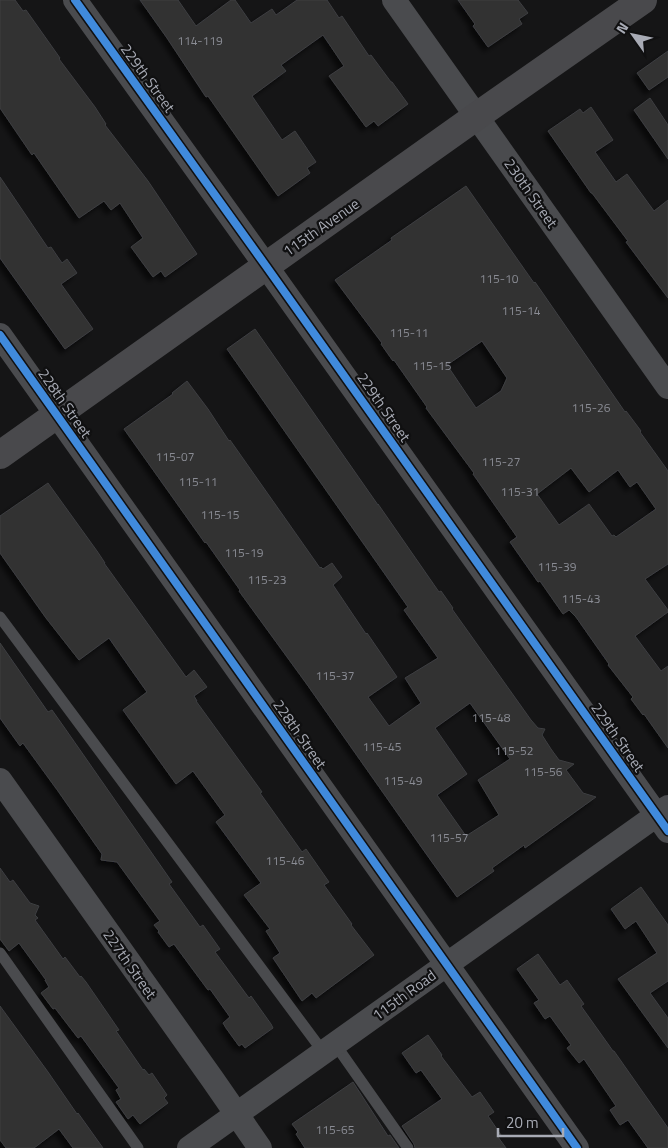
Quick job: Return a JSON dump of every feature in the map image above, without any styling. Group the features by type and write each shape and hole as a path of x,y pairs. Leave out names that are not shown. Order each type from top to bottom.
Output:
{"main road":[{"name":"115th Avenue","path":"0,455 642,0"}],"street":[{"name":"229th Street","path":"75,0 664,818"},
{"name":"230th Street","path":"394,0 668,386"},
{"name":"228th Street","path":"0,335 576,1148"},
{"name":"227th Street","path":"0,780 260,1148"},
{"name":"115th Road","path":"189,1148 447,964 664,818"}],"lane":[{"path":"0,617 329,1048 408,1148"},
{"path":"0,953 138,1148"}],"building":[{"path":"0,0 15,0 23,11 26,10 59,59 95,107 105,125 148,181 197,254 165,277 161,271 153,277 131,247 143,238 120,203 111,210 104,201 79,218 0,108"},
{"path":"140,0 178,0 196,26 231,0 235,0 251,23 272,9 276,15 297,0 327,0 339,18 342,16 369,56 371,55 408,104 378,126 374,121 366,127 329,76 344,66 323,35 281,65 286,71 252,96 282,140 295,131 316,162 307,168 310,173 278,196 208,96 206,97"},
{"path":"458,0 518,0 528,13 519,19 522,24 488,47"},
{"path":"668,51 668,77 649,90 637,73"},
{"path":"650,98 668,125 668,159 634,110"},
{"path":"591,107 613,140 595,152 616,182 627,174 654,211 668,200 668,298 548,131 580,109 583,113"},
{"path":"0,177 48,248 51,247 62,263 67,259 77,273 61,284 93,329 65,349 0,258"},
{"path":"466,186 668,471 668,564 645,579 668,612 635,636 661,671 668,666 668,748 631,699 633,697 608,665 576,617 569,610 563,614 540,581 538,582 510,542 517,537 474,473 335,280 392,240 391,238","holes":["482,341 507,378 501,391 476,408 447,365","571,468 589,492 618,470 630,487 637,482 656,509 616,537 612,536 589,504 559,525 537,494"]},
{"path":"255,329 531,720 538,728 545,729 542,735 559,760 574,764 566,770 583,793 596,797 525,848 524,845 492,868 494,871 457,897 124,429 173,394 187,381 320,568 323,569 332,563 342,577 333,585 397,677 368,697 389,726 421,703 405,678 438,658 404,610 408,607 227,349","holes":["470,703 510,759 478,780 499,815 466,836 437,795 467,774 435,728"]},
{"path":"48,483 186,677 194,670 207,687 194,696 196,701 262,792 260,793 302,852 306,849 329,882 324,885 374,955 316,998 312,993 302,1001 273,958 280,953 266,931 270,929 244,895 261,883 216,822 225,815 193,771 176,784 123,710 147,692 109,638 79,660 46,618 0,553 0,516"},
{"path":"0,643 48,712 52,710 64,727 172,882 169,884 200,927 203,925 220,949 215,952 271,1024 273,1028 245,1048 242,1044 239,1046 223,1023 230,1017 210,989 208,990 174,944 169,947 158,932 154,925 160,921 117,862 101,860 102,854 58,791 23,743 20,746 0,718"},
{"path":"0,868 10,882 13,880 30,903 39,906 35,915 38,918 35,920 63,959 65,957 86,982 119,1030 116,1031 143,1070 149,1075 152,1073 167,1095 164,1098 168,1103 140,1124 133,1115 128,1119 116,1102 121,1099 116,1090 119,1088 81,1036 78,1038 41,993 49,987 46,980 19,943 9,951 0,939"},
{"path":"641,887 668,925 668,981 650,993 668,1018 668,1048 618,979 657,953 636,921 625,929 611,909"},
{"path":"538,954 560,985 567,980 584,1004 581,1006 668,1128 668,1148 648,1148 628,1120 620,1125 610,1110 616,1106 584,1059 579,1063 567,1048 571,1045 550,1016 545,1019 534,1003 539,1000 517,969"},
{"path":"0,1006 103,1148 73,1148 59,1129 34,1148 6,1148 0,1140"},
{"path":"428,1035 441,1056 472,1097 480,1092 494,1112 488,1116 501,1135 498,1137 506,1148 415,1148 402,1126 442,1099 421,1070 416,1073 402,1053"},
{"path":"353,1082 388,1136 390,1135 399,1148 305,1148 292,1124"}],"cycle path":[{"path":"75,0 668,831"},
{"path":"0,335 577,1148"}]}
